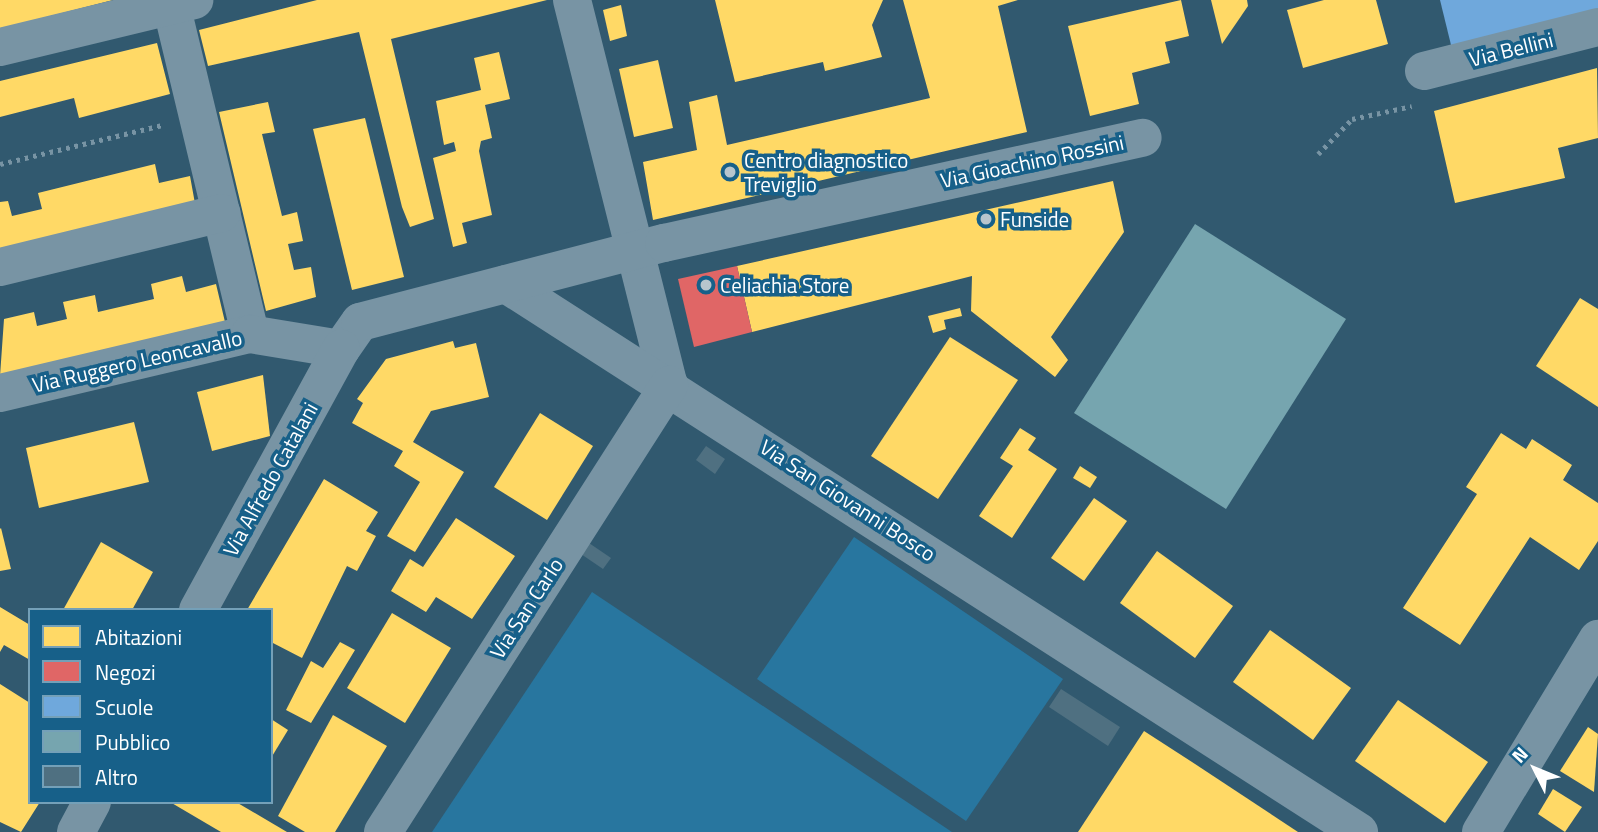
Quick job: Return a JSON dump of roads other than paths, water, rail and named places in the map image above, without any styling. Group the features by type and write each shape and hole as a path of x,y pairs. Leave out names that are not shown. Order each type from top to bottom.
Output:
{"street":[{"path":"572,0 669,384"},
{"path":"0,47 179,2 198,116 250,334"},
{"name":"Via Bellini","path":"1424,71 1598,27"},
{"name":"Via Gioachino Rossini","path":"635,253 1143,138"},
{"path":"0,267 221,213"},
{"path":"341,349 360,322 635,253"},
{"path":"506,284 669,384"},
{"name":"Via Ruggero Leoncavallo","path":"0,393 250,334 341,349"},
{"name":"Via Alfredo Catalani","path":"199,608 341,349"},
{"name":"Via San Carlo","path":"383,832 669,384"},
{"name":"Via San Giovanni Bosco","path":"669,384 1359,832"},
{"path":"1481,832 1598,639"},
{"path":"76,832 91,804"}],"place":[{"name":"Centro diagnostico Treviglio","path":"730,172"},
{"name":"Funside","path":"986,219"},
{"name":"Celiachia Store","path":"706,285"}]}
